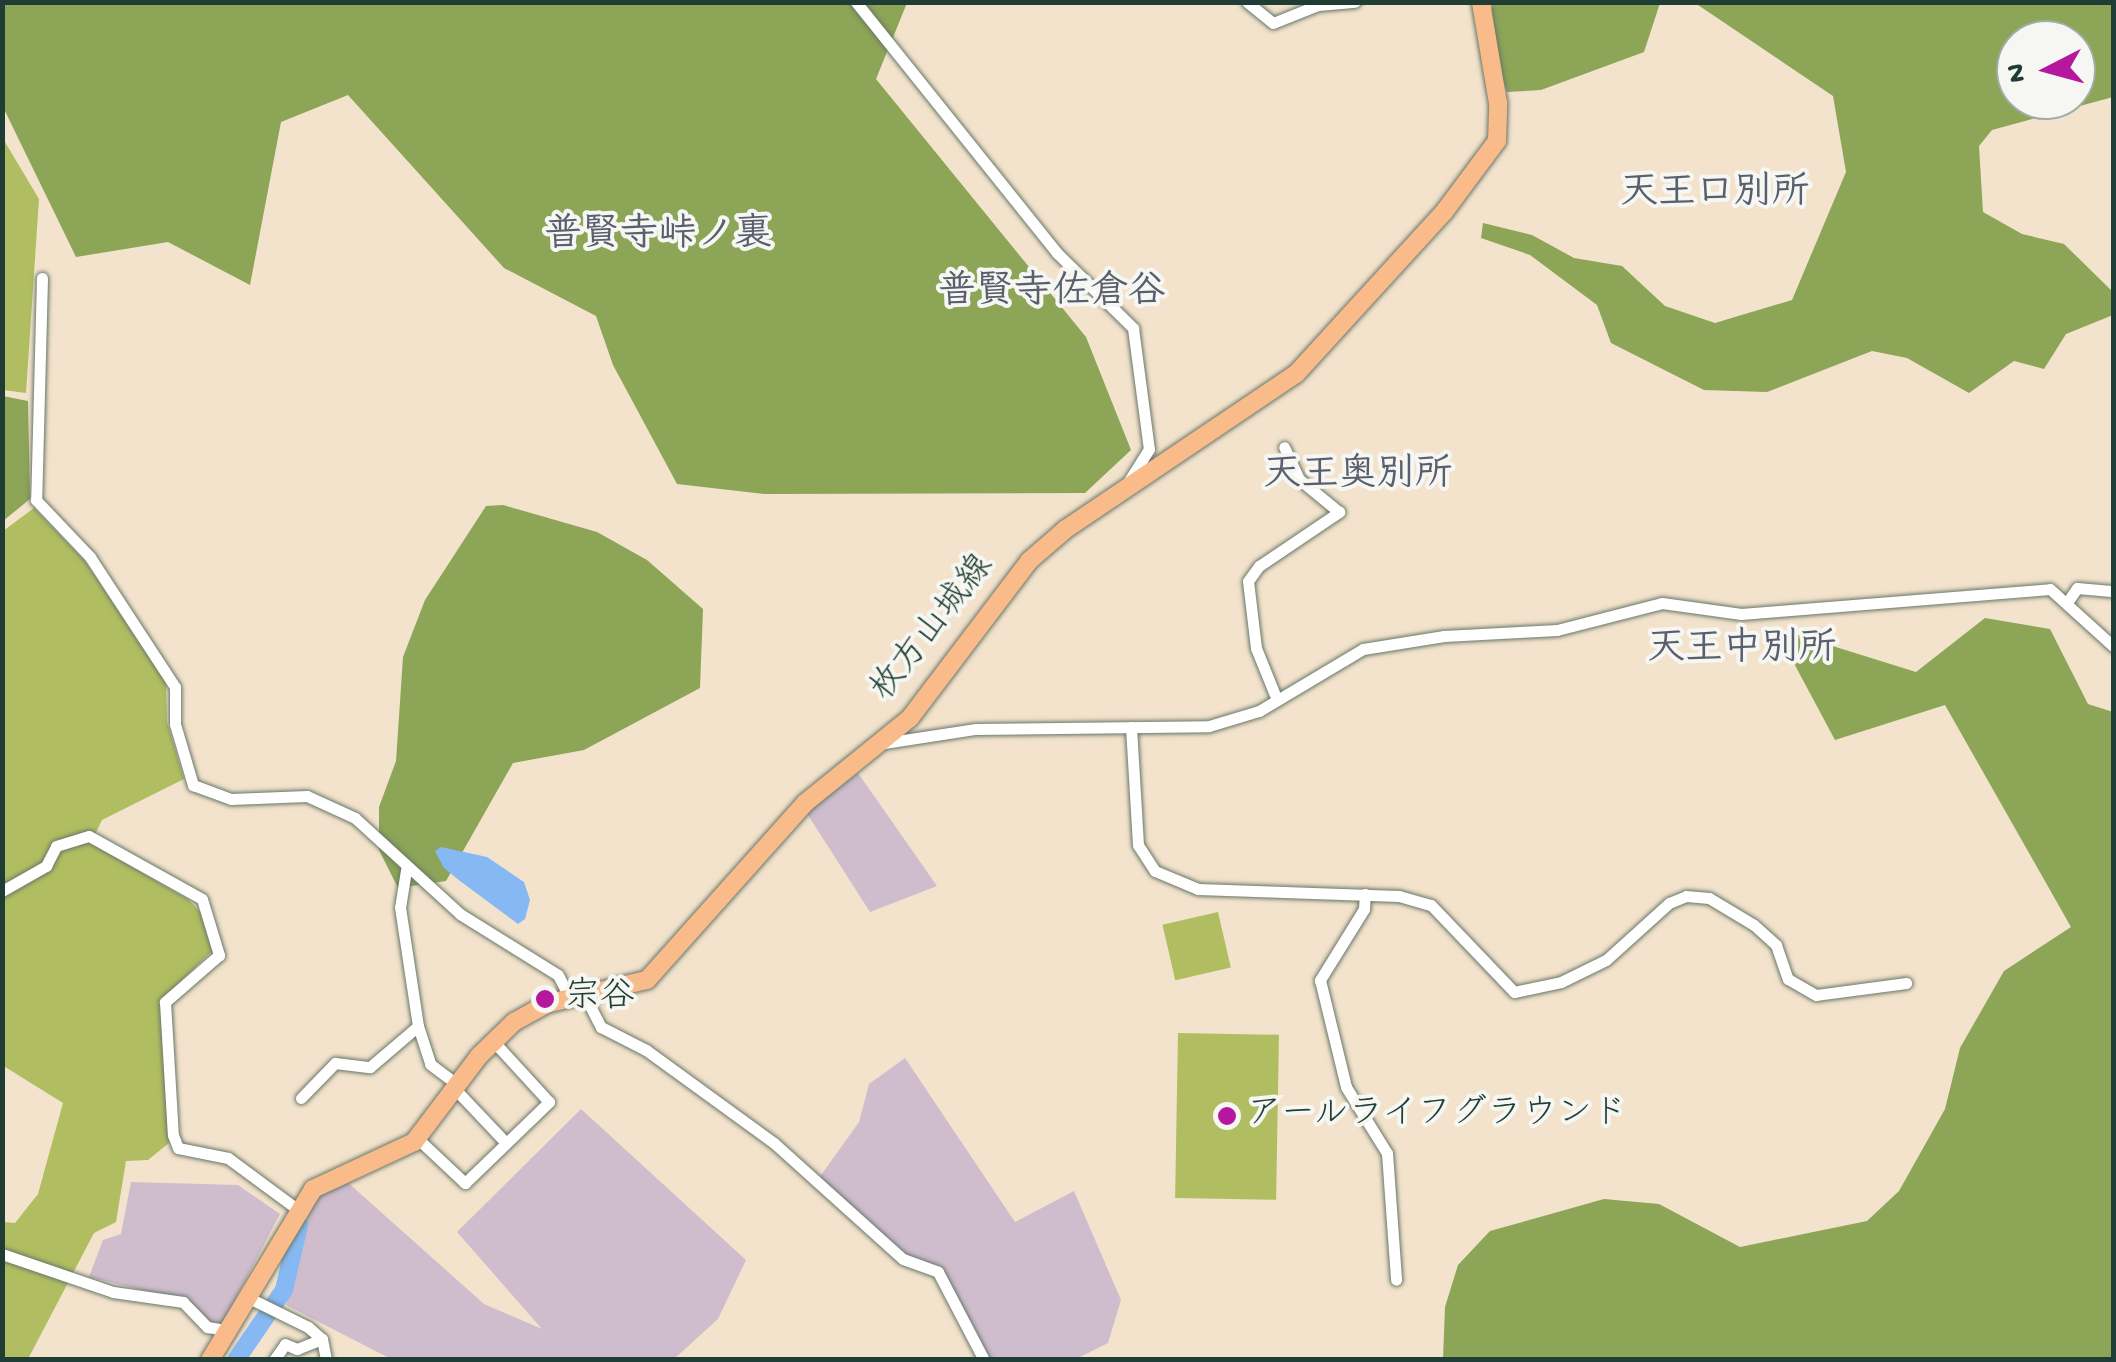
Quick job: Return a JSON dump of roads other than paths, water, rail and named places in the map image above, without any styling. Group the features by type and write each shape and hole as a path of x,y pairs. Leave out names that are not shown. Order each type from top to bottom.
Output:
{"main road":[{"name":"枚方山城線","path":"210,1360 297,1208 333,1174 417,1138 494,1042 546,1004 647,980 806,803 884,743 1029,561 1127,487 1296,374 1472,174 1496,140 1498,103 1481,2"}],"street":[{"path":"856,2 1056,253 1133,328 1149,449 1127,487"},
{"path":"1247,2 1273,24 1318,4 1354,2"},
{"path":"42,278 36,500 90,557 176,688 175,724 193,785 231,799 307,796 362,824 403,860 406,870 400,907 418,1026 430,1064 457,1087 506,1143"},
{"path":"1276,700 1256,648 1248,581 1259,566 1339,512 1299,479 1284,447"},
{"path":"884,743 976,730 1209,726 1276,700 1363,649 1444,636 1557,630 1662,603 1741,614 2034,588 2068,600 2114,647"},
{"path":"2068,600 2077,588 2114,591"},
{"path":"1131,728 1138,845 1155,871 1198,889 1365,894 1431,905 1514,992 1561,982 1606,960 1669,903 1686,896 1709,898 1754,926 1776,944 1788,979 1816,995 1906,984"},
{"path":"2,890 38,872 56,846 89,836 202,900 219,955 202,975 168,992 166,1002 174,1136 178,1148 228,1158 297,1208"},
{"path":"406,870 460,914 558,976 602,1028 646,1050 774,1143 903,1259 938,1272 984,1360"},
{"path":"1365,894 1364,909 1320,980 1346,1087 1388,1153 1396,1280"},
{"path":"301,1098 335,1062 370,1066 418,1026"},
{"path":"417,1138 465,1183 549,1102 494,1042"},
{"path":"2,1254 113,1292 183,1302 207,1327 227,1330"},
{"path":"248,1297 322,1339 326,1360"},
{"path":"274,1360 285,1344 297,1350 322,1339"}],"water":[{"path":"441,847 487,857 524,882 530,900 525,919 518,924 444,868 435,851"}],"waterway":[{"path":"236,1360 284,1290 299,1225"}],"place":[{"name":"宗谷","path":"545,999"},
{"name":"アールライフグラウンド","path":"1227,1116"}],"district":[{"name":"天王口別所","path":"1715,196"},
{"name":"普賢寺峠ノ裏","path":"658,238"},
{"name":"普賢寺佐倉谷","path":"1052,295"},
{"name":"天王奥別所","path":"1358,478"},
{"name":"天王中別所","path":"1742,652"}]}
